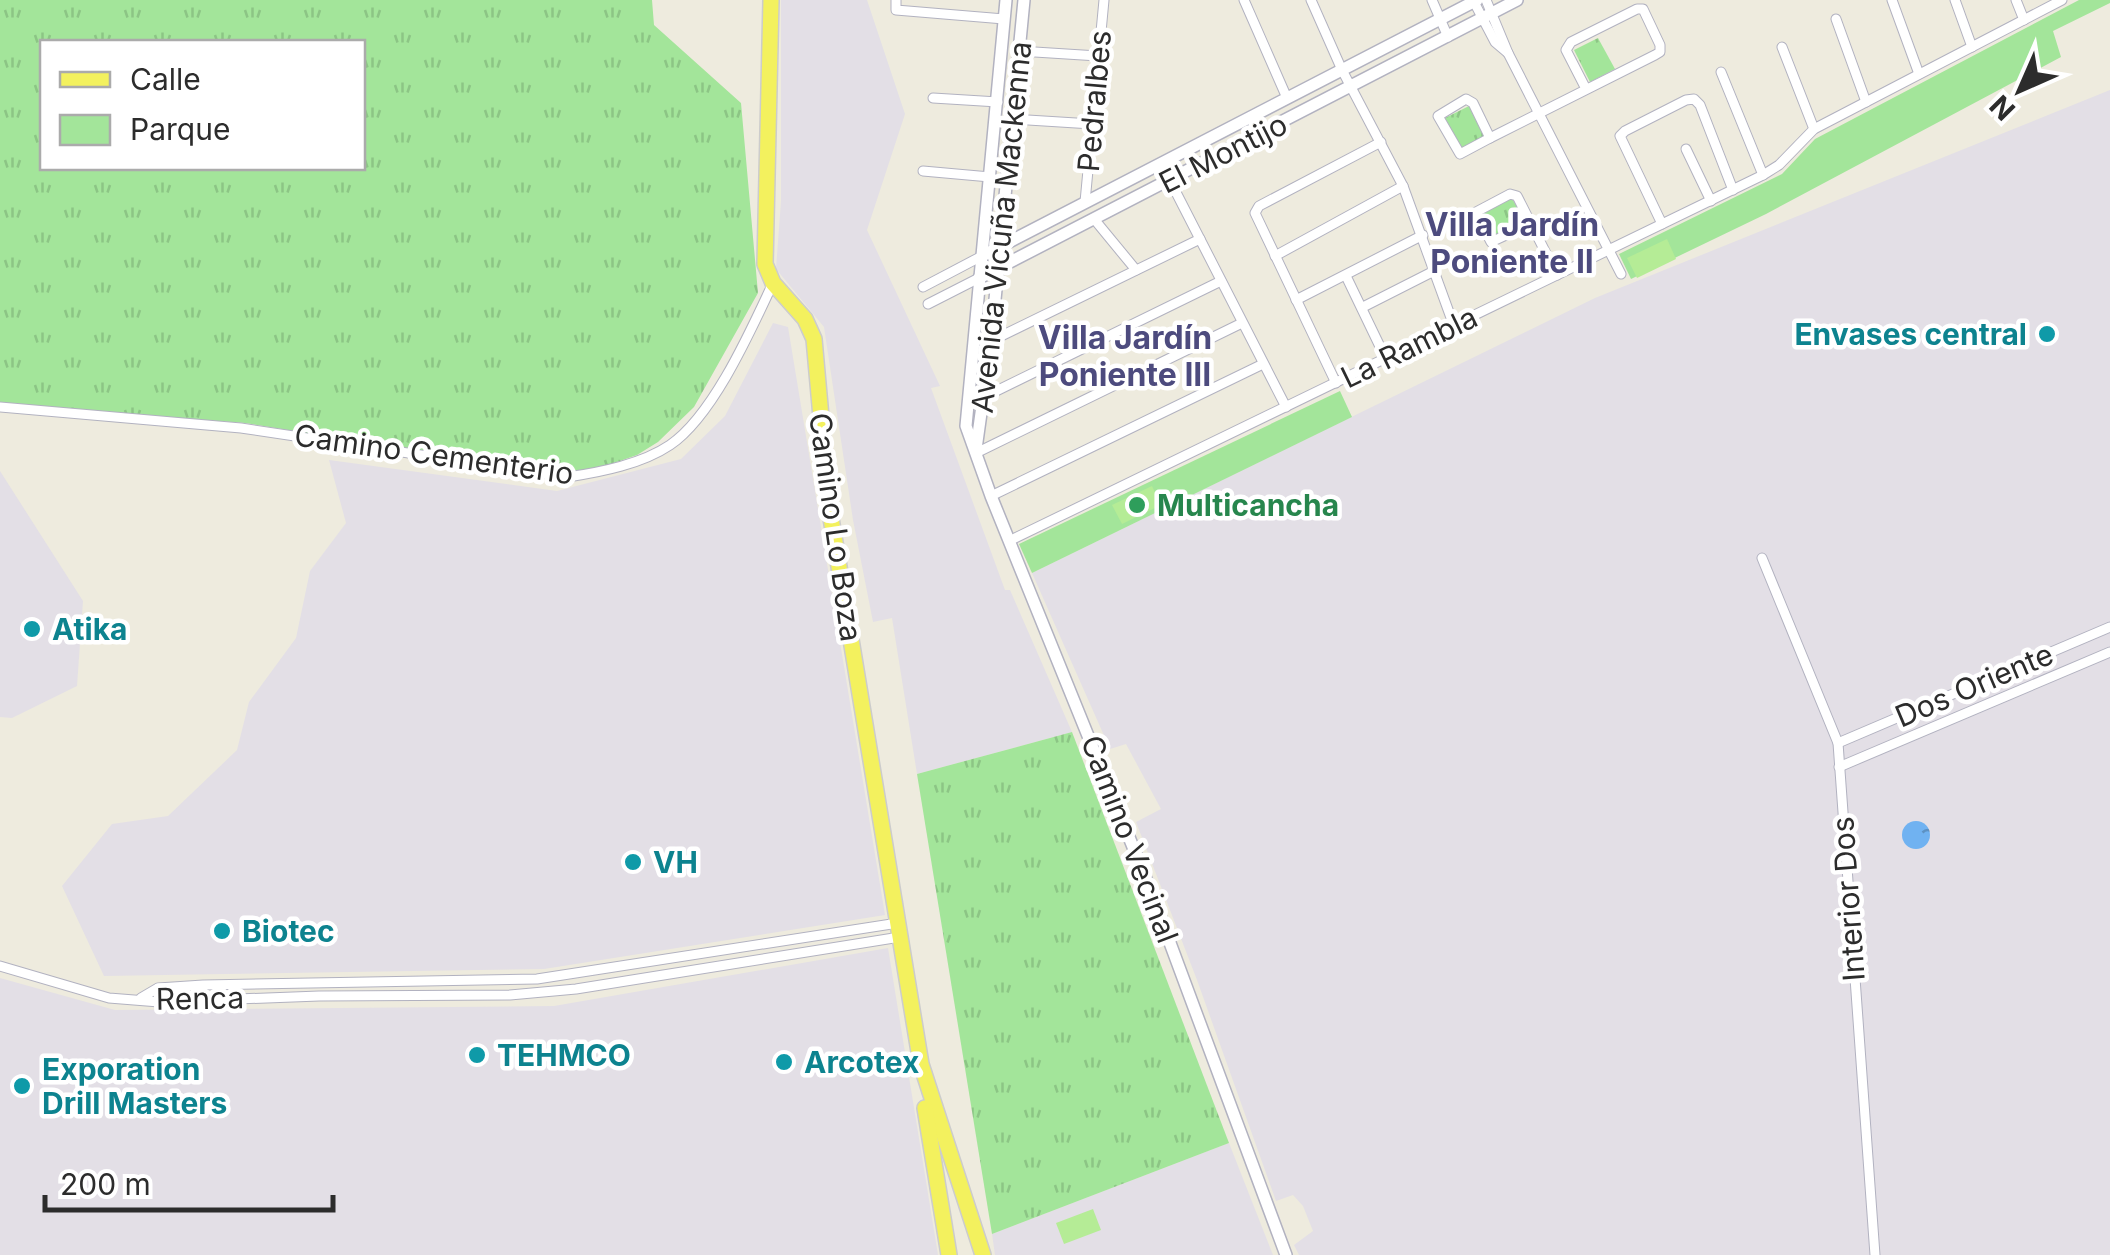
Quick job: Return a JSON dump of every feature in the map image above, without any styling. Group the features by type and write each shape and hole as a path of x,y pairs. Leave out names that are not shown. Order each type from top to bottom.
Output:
{"main road":[{"path":"771,0 764,256 772,283"},
{"name":"Camino Lo Boza","path":"772,283 808,325 816,348 824,472 949,1255"},
{"name":"Camino Lo Boza","path":"921,1064 983,1255"}],"street":[{"path":"896,0 896,10 1022,20"},
{"name":"Avenida Vicuña Mackenna","path":"966,426 1006,0"},
{"name":"Avenida Vicuña Mackenna","path":"976,453 991,341 1024,0"},
{"name":"Pedralbes","path":"1085,202 1104,0"},
{"path":"1244,0 1287,98"},
{"path":"1311,0 1342,70 1403,186 1454,326"},
{"path":"1432,0 1448,36"},
{"name":"El Montijo","path":"928,304 1518,0"},
{"path":"1892,0 1920,74"},
{"path":"1955,0 1972,47"},
{"path":"2016,0 2024,20"},
{"name":"La Rambla","path":"1011,540 1734,190 1780,165 1814,129 2062,0"},
{"path":"1479,1 1495,42 1508,52 1621,274"},
{"name":"El Montijo","path":"923,288 1479,1"},
{"path":"1490,138 1470,99 1438,116 1460,154 1540,112 1586,90 1660,52 1643,10 1637,9 1571,42 1566,50 1568,57 1586,90"},
{"path":"1836,20 1866,102"},
{"path":"1782,47 1814,129"},
{"path":"1020,51 1098,56"},
{"path":"1721,72 1763,175"},
{"path":"933,98 998,102"},
{"path":"1662,224 1620,136 1686,100 1694,99 1700,105 1734,190"},
{"path":"1012,118 1092,124"},
{"path":"1336,383 1255,210 1381,142"},
{"path":"1686,150 1711,200"},
{"path":"1161,163 1286,408"},
{"path":"922,171 990,177"},
{"path":"1274,256 1403,186"},
{"path":"1530,224 1494,242 1488,240 1476,212 1514,194 1530,224 1557,276"},
{"path":"1094,219 1136,270"},
{"path":"1296,300 1423,235"},
{"path":"991,341 1200,239"},
{"path":"1363,307 1434,270"},
{"path":"1346,276 1386,359"},
{"path":"984,397 1221,282"},
{"name":"Camino Cementerio","path":"0,407 241,428 568,477 592,474 654,453 685,432 702,414 772,283"},
{"path":"976,453 1242,322"},
{"path":"990,496 1264,364"},
{"name":"Camino Vecinal","path":"966,426 990,496 1150,889 1286,1255"},
{"name":"Interior Dos","path":"1762,558 1838,742 1874,1255"},
{"name":"Dos Oriente","path":"1838,742 2110,627"},
{"name":"Dos Oriente","path":"1840,767 2110,652"},
{"name":"Renca","path":"140,998 158,988 203,985 537,979 800,938 899,930"},
{"name":"Renca","path":"140,998 159,1002 203,998 510,995 633,980 802,952 899,930"},
{"path":"800,938 802,952"},
{"path":"0,966 109,998 140,998"},
{"path":"631,966 633,980"},
{"path":"203,985 203,998"}],"shaded area":[{"path":"781,0 867,0 905,114 867,230 940,386 931,388 1005,590 1010,590 1072,732 917,774 892,618 873,622 853,520 824,327 776,269 781,201"},
{"path":"2110,90 2110,1255 1299,1255 1294,1245 1313,1231 1303,1206 1293,1195 1276,1201 1136,822 1161,809 1126,744 1110,749 1032,573 1595,298"},
{"path":"773,323 788,327 885,915 544,969 104,976 62,886 112,824 168,816 237,750 249,702 296,638 310,571 346,523 329,460 557,491 681,459 725,416"},
{"path":"0,471 83,601 77,686 12,718 0,717"},
{"path":"888,948 938,1255 0,1255 0,978 115,1010 554,1006"},
{"path":"1229,1143 1273,1255 995,1255 992,1234"}],"green space":[{"path":"0,0 652,0 654,25 741,103 758,293 694,407 658,442 637,455 585,473 553,473 245,423 0,405"},
{"path":"2079,0 2110,3 2053,31 2061,57 1766,214 1631,279 1619,254 1782,174 1815,139"},
{"path":"1598,38 1615,69 1590,82 1574,50"},
{"path":"1469,106 1485,137 1461,149 1445,118"},
{"path":"1512,198 1525,222 1494,238 1481,214"},
{"path":"1667,239 1676,259 1637,278 1627,258"},
{"path":"1340,391 1352,417 1032,573 1019,544"},
{"name":"Multicancha","path":"1152,486 1161,505 1122,524 1112,505"},
{"path":"1072,732 1229,1143 992,1234 917,774"},
{"path":"1093,1209 1101,1230 1064,1244 1056,1223"}],"water":[{"path":"1916,821 1926,825 1930,835 1926,845 1916,849 1906,845 1902,835 1906,825"}],"place":[{"name":"Envases central","path":"2047,334"},
{"name":"Multicancha","path":"1137,505"},
{"name":"Atika","path":"32,629"},
{"name":"VH","path":"633,862"},
{"name":"Biotec","path":"222,931"},
{"name":"TEHMCO","path":"477,1055"},
{"name":"Arcotex","path":"784,1062"},
{"name":"Exporation Drill Masters","path":"22,1086"}],"district":[{"name":"Villa Jardín Poniente II","path":"1512,242"},
{"name":"Villa Jardín Poniente III","path":"1125,356"}]}
